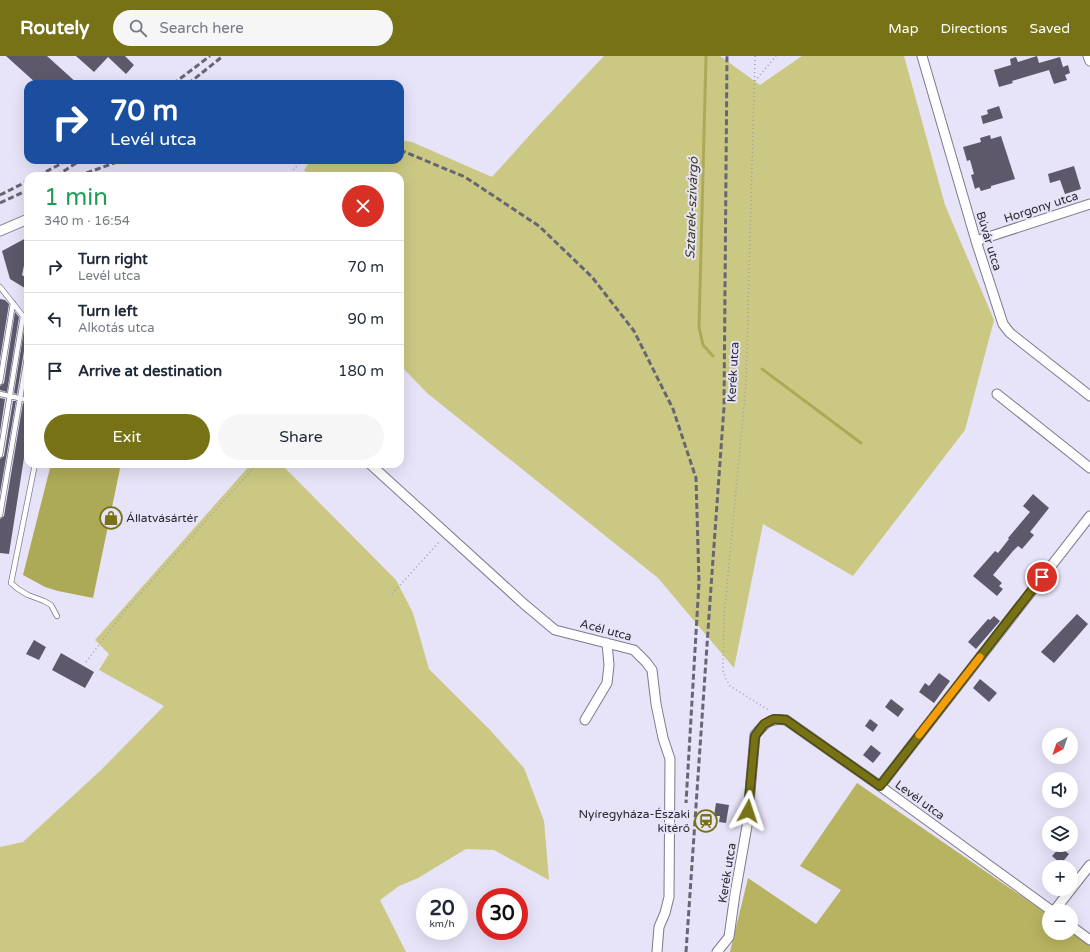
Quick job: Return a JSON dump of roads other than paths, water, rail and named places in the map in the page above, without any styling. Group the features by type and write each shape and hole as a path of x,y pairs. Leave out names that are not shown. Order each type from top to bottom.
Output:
{"street":[{"name":"Búvár utca","path":"922,56 976,241 1003,324 1010,333 1090,396"},
{"path":"1088,56 1090,61"},
{"name":"Horgony utca","path":"976,241 1090,204"},
{"path":"0,231 24,220"},
{"path":"997,394 1090,468"},
{"name":"Acél utca","path":"374,468 528,608 555,630 634,650 652,670 656,704 663,738 670,759 669,897 665,913 659,927 657,952"},
{"path":"880,786 1090,516"},
{"path":"585,720 607,683 609,665 607,643"},
{"name":"Kerék utca","path":"717,952 729,937 746,826 755,736 764,724 774,719 786,720"},
{"name":"Levél utca","path":"786,720 1043,904"},
{"path":"1059,904 1090,865"},
{"path":"1078,931 1090,940"}],"lane":[{"path":"0,287 24,315"},
{"path":"0,382 13,303"},
{"path":"0,455 24,327"},
{"path":"0,514 24,375"},
{"path":"0,394 24,399"},
{"path":"33,468 11,583 28,595 51,605 57,616"}],"waterway":[{"name":"Sztarek-szivárgó","path":"706,56 699,327 703,345 713,356"},
{"name":"Sztarek-szivárgó","path":"762,369 861,443"}],"railway":[{"path":"178,80 210,56"},
{"path":"193,80 223,56"},
{"path":"686,952 724,407 727,56"},
{"path":"404,152 465,177 539,226 592,277 634,331 673,409 696,478 699,582 686,803"},
{"path":"46,172 60,164"},
{"path":"62,172 75,164"},
{"path":"89,172 112,164"},
{"path":"0,195 24,183"},
{"path":"0,203 24,192"}],"place":[{"name":"Állatvásártér","path":"111,518"},
{"name":"Nyíregyháza-Északi kitérő","path":"706,821"}]}
